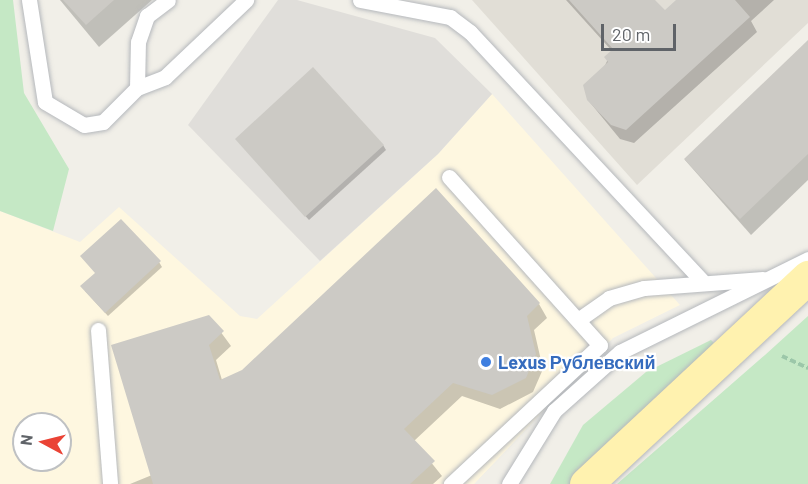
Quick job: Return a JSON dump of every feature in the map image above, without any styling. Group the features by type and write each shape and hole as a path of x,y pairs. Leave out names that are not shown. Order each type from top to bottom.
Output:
{"main road":[{"path":"586,484 808,277"}],"lane":[{"path":"29,0 45,102 64,118 84,125 103,122 137,88 165,77 246,0"},
{"path":"137,88 138,42 147,16 168,0"},
{"path":"360,0 450,17 471,32 702,281"},
{"path":"449,177 600,345 451,484"},
{"path":"509,484 554,411 596,371 620,352 808,259"},
{"path":"578,320 609,298 702,281 766,278"},
{"path":"98,330 111,484"}],"path":[{"path":"782,356 808,368"}],"shaded area":[{"path":"278,0 297,0 435,38 492,94 438,154 320,261 188,125"},
{"path":"472,0 808,0 808,23 637,185"},
{"path":"492,94 680,305 613,338 474,484 0,484 0,211 80,242 119,207 240,316 257,319 438,154"}],"green space":[{"path":"0,0 13,0 24,93 69,169 53,231 0,211"},
{"path":"808,316 808,484 617,484 765,355"},
{"path":"711,340 715,344 570,484 550,484 583,425 646,372"}],"building":[{"path":"63,0 114,0 86,25"},
{"path":"569,0 655,0 665,10 676,0 735,0 750,17 626,130 611,125 587,100 583,85 608,62 604,57 613,49"},
{"path":"808,40 808,154 740,219 684,159"},
{"path":"313,67 384,145 305,217 235,139"},
{"path":"436,188 540,303 527,316 536,354 526,378 492,395 453,383 404,429 435,461 410,484 153,484 111,345 209,315 224,331 209,345 220,380 242,370"},
{"path":"121,219 161,261 105,313 80,286 95,273 80,256"}],"place":[{"name":"Lexus Рублевский","path":"486,362"}]}
